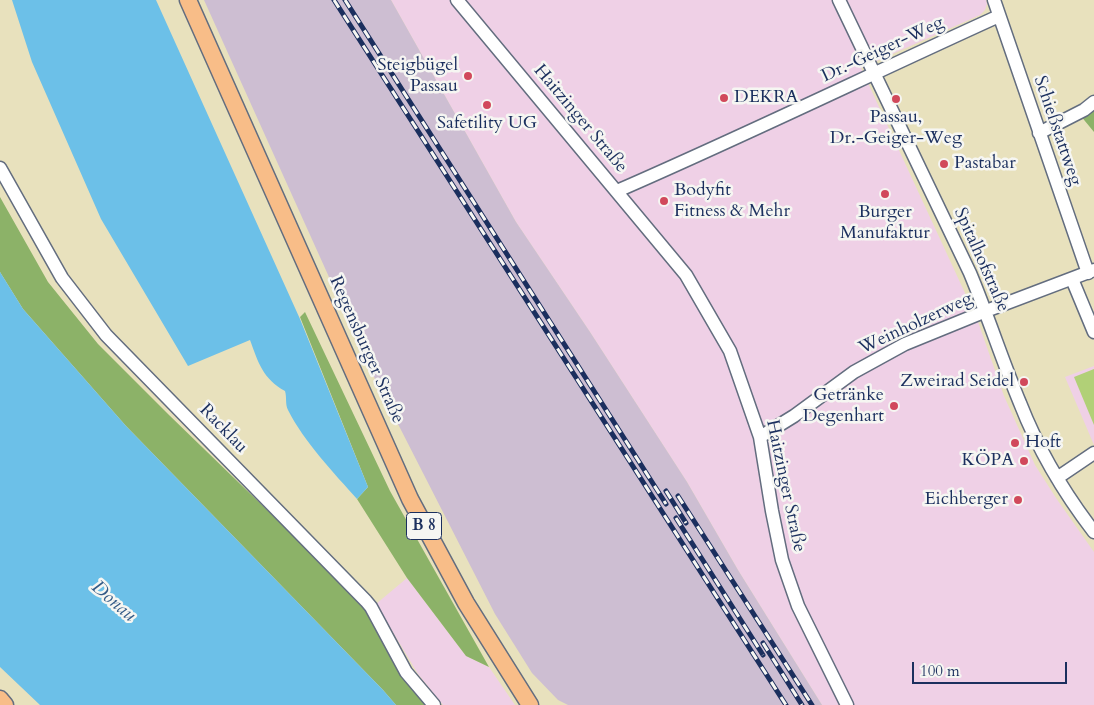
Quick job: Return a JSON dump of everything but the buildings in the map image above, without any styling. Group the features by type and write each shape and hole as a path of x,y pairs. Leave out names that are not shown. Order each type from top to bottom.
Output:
{"main road":[{"name":"Regensburger Straße","path":"188,0 410,499 466,603 530,705"},
{"path":"0,699 5,705"}],"street":[{"name":"Haitzinger Straße","path":"456,0 686,275 709,312 730,351 760,437 782,560 798,606 847,705"},
{"name":"Spitalhofstraße","path":"839,0 986,311 1020,404 1057,478 1094,532"},
{"name":"Schießstattweg","path":"994,0 1039,133 1091,272"},
{"name":"Dr.-Geiger-Weg","path":"617,191 720,146 873,73 999,16"},
{"path":"1039,133 1084,110 1094,102"},
{"name":"Racklau","path":"0,168 62,278 106,335 371,606 406,672 434,705"},
{"name":"Weinholzerweg","path":"760,437 794,416 854,372 904,344 1091,272"},
{"path":"1072,279 1094,332"},
{"path":"1057,478 1094,453"}],"shaded area":[{"path":"204,0 391,0 516,222 687,482 738,570 822,705 568,705 558,700 532,673 495,614 375,379"},
{"path":"391,0 986,0 985,10 980,15 861,68 977,319 1004,396 1035,465 1094,552 1094,705 822,705 738,570 687,482 516,222"},
{"path":"1094,366 1094,445 1065,377"},
{"path":"407,578 466,656 489,667 515,705 443,705 418,674 376,604"}],"green space":[{"path":"1094,104 1094,132 1080,115"},
{"path":"0,197 48,282 98,344 362,602 392,656 428,705 396,705 126,426 23,309 0,272"},
{"path":"305,312 390,491 489,667 466,656 407,578 357,499 368,487 300,317"},
{"path":"1094,369 1094,425 1074,377"}],"water":[{"path":"12,0 156,0 300,319 368,487 357,499 302,434 288,410 285,391 266,375 250,340 188,366 101,219 32,62"},
{"name":"Donau","path":"0,272 23,309 126,426 396,705 40,705 0,667"}],"railway":[{"path":"334,0 786,705"},
{"path":"345,0 666,504"},
{"path":"666,491 686,523"},
{"path":"678,496 812,705"},
{"path":"676,518 763,655"},
{"path":"763,643 802,705"}],"place":[{"name":"Steigbügel Passau","path":"468,76"},
{"name":"DEKRA","path":"724,98"},
{"name":"Passau, Dr.-Geiger-Weg","path":"896,99"},
{"name":"Safetility UG","path":"487,105"},
{"name":"Pastabar","path":"944,164"},
{"name":"Burger Manufaktur","path":"885,194"},
{"name":"Bodyfit Fitness & Mehr","path":"664,201"},
{"name":"Zweirad Seidel","path":"1024,382"},
{"name":"Getränke Degenhart","path":"894,406"},
{"name":"Hoft","path":"1015,443"},
{"name":"KÖPA","path":"1024,461"},
{"name":"Eichberger","path":"1018,500"}]}
